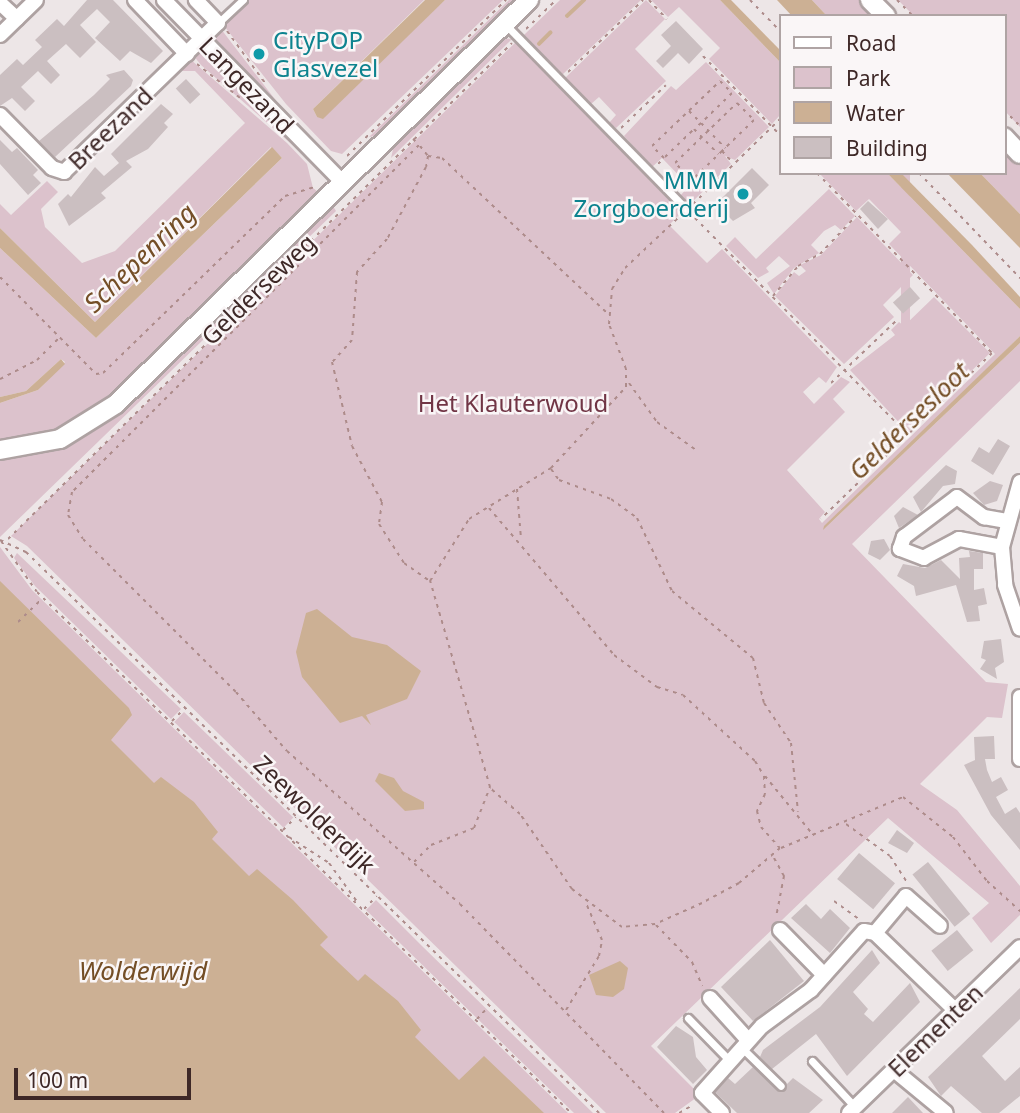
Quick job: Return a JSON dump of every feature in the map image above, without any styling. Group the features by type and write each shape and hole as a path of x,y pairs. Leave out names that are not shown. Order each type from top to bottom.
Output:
{"street":[{"path":"0,35 36,0"},
{"name":"Langezand","path":"135,0 187,54"},
{"name":"Langezand","path":"164,0 337,177"},
{"name":"Langezand","path":"196,0 218,23"},
{"name":"Gelderseweg","path":"0,450 60,439 101,416 337,177 529,0"},
{"path":"870,0 884,14"},
{"path":"0,3 17,19"},
{"name":"Breezand","path":"0,115 52,168 64,173 218,23"},
{"path":"1006,139 1020,154"},
{"path":"1020,482 1007,521 1002,548 1005,585 1020,629"},
{"path":"1002,548 958,539 923,558 900,550 904,537 957,497 984,517 1007,521"},
{"path":"1020,698 1020,759"},
{"path":"722,1113 702,1093 745,1044 824,975 855,937 875,933 906,896 940,926"},
{"path":"780,930 824,975"},
{"path":"875,933 956,1010"},
{"name":"Elementen","path":"852,1110 1020,947"},
{"path":"710,999 745,1044"},
{"path":"894,1070 946,1113"}],"lane":[{"path":"218,23 243,0"},
{"path":"505,23 687,209"},
{"path":"688,1018 730,1061"},
{"path":"745,1044 780,1086"},
{"path":"812,1061 852,1110"}],"path":[{"name":"Gelderseweg","path":"7,540 23,519 556,0"},
{"path":"559,80 643,0"},
{"path":"649,0 667,19"},
{"path":"750,0 778,29"},
{"path":"897,0 911,14"},
{"name":"Langezand","path":"218,23 272,93"},
{"path":"704,56 778,133"},
{"path":"650,172 732,93 720,81 652,146 664,158"},
{"path":"614,135 666,85"},
{"path":"737,103 754,120 692,180 675,163 702,137 737,103"},
{"path":"689,111 725,148"},
{"path":"1006,112 1020,126"},
{"path":"696,450 657,422 628,381 608,314 616,279 778,121"},
{"path":"694,129 719,155"},
{"path":"413,139 428,156 442,158 608,314"},
{"path":"419,145 72,492 66,508 83,538 236,692 287,751 413,863 566,1010 664,1113"},
{"path":"722,151 734,163"},
{"path":"428,156 387,239 357,272 352,340 332,362 352,446 382,502 379,524 404,563 430,581 490,787 520,814 585,902 601,948 566,1010"},
{"path":"819,175 992,353 821,519"},
{"path":"921,175 1020,278"},
{"path":"0,276 96,374 103,373 285,195 319,187"},
{"path":"687,209 908,435"},
{"path":"772,297 797,266 820,254 857,215"},
{"path":"831,383 898,319"},
{"path":"0,379 37,360 60,337"},
{"path":"430,581 447,547 469,519 551,468 598,421 628,381"},
{"path":"551,468 559,480 611,499 637,518 672,591 753,659 764,703 791,743 798,812"},
{"path":"517,487 521,540"},
{"path":"489,507 521,540 614,655 657,687 683,695 755,761 764,776 798,812 815,837"},
{"path":"0,540 7,540"},
{"name":"Zeewolderdijk","path":"0,540 43,598 571,1113"},
{"name":"Zeewolderdijk","path":"7,540 185,708 598,1113"},
{"path":"18,622 43,598"},
{"path":"172,722 185,708"},
{"path":"764,776 765,794 757,811 761,827 780,848"},
{"path":"413,863 430,845 474,828 490,787"},
{"path":"585,902 622,928 656,924 739,883 773,857 780,848 815,837 903,797 953,837 987,881 1020,911"},
{"path":"282,831 296,817"},
{"path":"845,824 904,872 906,896"},
{"path":"289,837 330,863 357,904"},
{"path":"330,863 336,856"},
{"path":"773,857 785,876 775,911 780,930"},
{"path":"363,910 377,896"},
{"path":"834,901 875,933"},
{"path":"656,924 692,962 710,999"},
{"path":"476,1020 489,1006"},
{"path":"679,1113 702,1093"}],"green space":[{"path":"247,0 424,0 313,109 317,117 445,0 503,0 342,154 331,151 286,104 224,26"},
{"path":"509,0 523,0 385,134 369,137"},
{"path":"560,0 641,0 562,75 524,35"},
{"path":"646,0 665,19 635,49 666,81 616,128 609,123 616,115 599,97 591,104 565,78"},
{"path":"651,0 720,0 778,60 778,117 772,124 709,59 720,48 679,7 668,17"},
{"path":"812,0 864,0 877,14 825,14"},
{"path":"898,0 1020,0 1020,127 1006,112 1006,14 912,14"},
{"path":"221,29 277,102 323,149 211,39"},
{"path":"500,38 512,39 391,158 395,141"},
{"name":"Het Klauterwoud","path":"516,42 682,212 669,225 707,263 722,249 837,367 826,383 819,377 803,392 814,404 841,377 850,382 833,399 845,412 787,470 825,512 819,519 822,523 995,354 889,244 901,232 869,199 856,211 821,175 889,175 1020,309 1020,336 823,530 1020,343 1020,381 852,544 986,682 1008,684 1002,718 987,717 920,784 957,810 1020,886 1020,915 991,943 972,918 989,903 888,818 651,1046 700,1095 675,1113 606,1113 27,546 11,536"},
{"path":"202,48 311,161 201,65 193,55"},
{"path":"190,59 287,143 307,164 313,188 322,195 120,392 57,434 0,444 0,403 38,390 65,362 61,359 26,391 0,397 0,248 96,338 282,158 271,147 95,322 0,228 0,204 11,215 47,181 58,192 41,209 45,227 82,263 115,251 245,123 195,71 182,71"},
{"path":"706,62 769,127 735,160 725,156 731,164 689,205 680,196 689,186 662,158 652,167 624,136 671,86 676,90"},
{"path":"1006,147 1020,161 1020,214 982,175 1006,175"},
{"path":"901,175 910,175 910,345 901,345"},
{"path":"829,189 855,216 841,230 835,225 824,231 811,245 819,253 794,268 774,294 767,283 790,266 779,256 766,268 769,272 758,278 726,246 735,237 756,259"},
{"path":"331,203 336,211 0,537 0,457 49,449 107,420"},
{"path":"857,217 913,275 883,305 894,317 844,364 775,296 794,272 799,276 806,271 800,265 821,255"},
{"path":"934,297 990,353 908,432 850,370 895,335 891,330 899,322 904,326"},
{"name":"Wolderwijd","path":"0,547 32,590 568,1113 0,1113"},
{"path":"17,553 181,709 171,719 35,586 14,558"},
{"path":"184,712 293,818 284,828 174,722"},
{"path":"376,900 593,1113 574,1113 366,910"}],"water":[{"path":"425,0 445,0 323,119 317,117 313,109"},
{"path":"720,0 731,0 778,48 778,60"},
{"path":"777,0 812,0 825,14 790,14"},
{"path":"272,147 282,158 96,338 0,248 0,228 95,322"},
{"path":"889,175 903,175 972,245 1020,297 1020,309"},
{"path":"949,175 982,175 1020,214 1020,248"},
{"path":"1020,336 1020,343 823,530 824,526"},
{"path":"61,359 65,364 38,390 0,403 0,397 26,391"},
{"name":"Wolderwijd","path":"0,581 129,708 132,715 111,740 154,783 161,777 194,802 218,832 212,839 249,876 257,869 293,900 328,937 320,945 358,981 365,974 398,1001 421,1030 415,1037 459,1080 484,1056 544,1113 0,1113"},
{"path":"317,609 352,637 387,645 421,671 407,699 366,715 371,725 362,716 340,723 302,677 296,652 306,613"},
{"path":"379,773 394,778 403,791 424,802 424,809 405,811 375,781"},
{"path":"620,961 628,968 624,989 613,997 596,995 589,975"}],"building":[{"path":"87,0 113,0 163,51 151,63 130,51 120,61 95,38 110,22 97,9 80,25 96,42 80,58 66,44 47,61 60,75 51,84 38,71 21,87 35,101 25,111 12,98 0,106 0,75 17,59 23,65 42,47 35,40 57,19 64,26"},
{"path":"676,21 703,49 689,64 678,53 663,68 656,61 671,46 661,35"},
{"path":"124,70 133,80 131,86 55,157 39,141 94,95 110,79 106,75"},
{"path":"186,79 200,94 190,104 176,89"},
{"path":"161,104 173,114 164,123 168,127 148,149 126,161 132,167 101,193 106,198 69,226 58,204 68,194 71,197 95,167 104,176 119,163 111,154"},
{"path":"0,140 12,152 17,148 38,170 33,175 41,183 28,195 0,164"},
{"name":"MMM Zorgboerderij","path":"752,168 769,185 751,203 755,208 733,221 716,204"},
{"path":"868,201 888,219 878,229 860,209"},
{"path":"910,287 920,298 903,314 893,302"},
{"path":"998,439 1010,446 993,475 971,461 979,447 989,453"},
{"path":"946,465 957,471 955,484 943,486 921,512 913,497"},
{"path":"990,481 1003,485 997,501 984,505 973,493"},
{"path":"903,507 918,515 899,528 894,516"},
{"path":"884,539 890,550 880,560 868,554 871,541"},
{"path":"969,551 983,553 983,569 974,569 974,590 984,588 987,604 978,606 980,621 967,622 956,585 916,596 914,586 897,576 903,564 925,568 941,560 960,579 959,558 970,557"},
{"path":"1001,639 1004,662 995,668 997,679 980,669 986,660 981,658 984,641"},
{"path":"994,736 995,759 985,759 987,770 992,782 1001,777 1008,790 996,797 1005,814 1016,807 1020,813 1020,850 991,815 964,765 975,760 974,737"},
{"path":"897,830 914,843 907,853 888,843"},
{"path":"859,853 895,883 873,909 837,879"},
{"path":"928,862 970,914 955,927 912,875"},
{"path":"806,904 821,919 830,909 850,928 830,953 791,918"},
{"path":"957,930 973,950 948,971 931,951"},
{"path":"770,940 804,981 753,1021 721,987"},
{"path":"872,950 880,963 853,992 868,1009 864,1014 873,1022 910,983 920,1002 847,1076 816,1034 772,1069 760,1057 763,1050 820,1007"},
{"path":"1020,988 1020,1019 982,1056 1005,1081 1020,1067 1020,1096 999,1113 982,1113 951,1086 941,1096 928,1077"},
{"path":"676,1026 693,1037 696,1057 707,1070 693,1084 657,1047"},
{"path":"753,1067 779,1092 793,1078 823,1100 809,1113 737,1113 715,1092 728,1078 735,1084"},
{"path":"908,1097 923,1113 892,1113"}],"waterway":[{"path":"567,16 584,0"},
{"path":"539,44 550,33"}],"place":[{"name":"CityPOP Glasvezel","path":"259,54"},
{"name":"MMM Zorgboerderij","path":"743,194"}],"water label":[{"name":"Schepenring","path":"140,258"},
{"name":"Geldersesloot","path":"909,421"}]}
